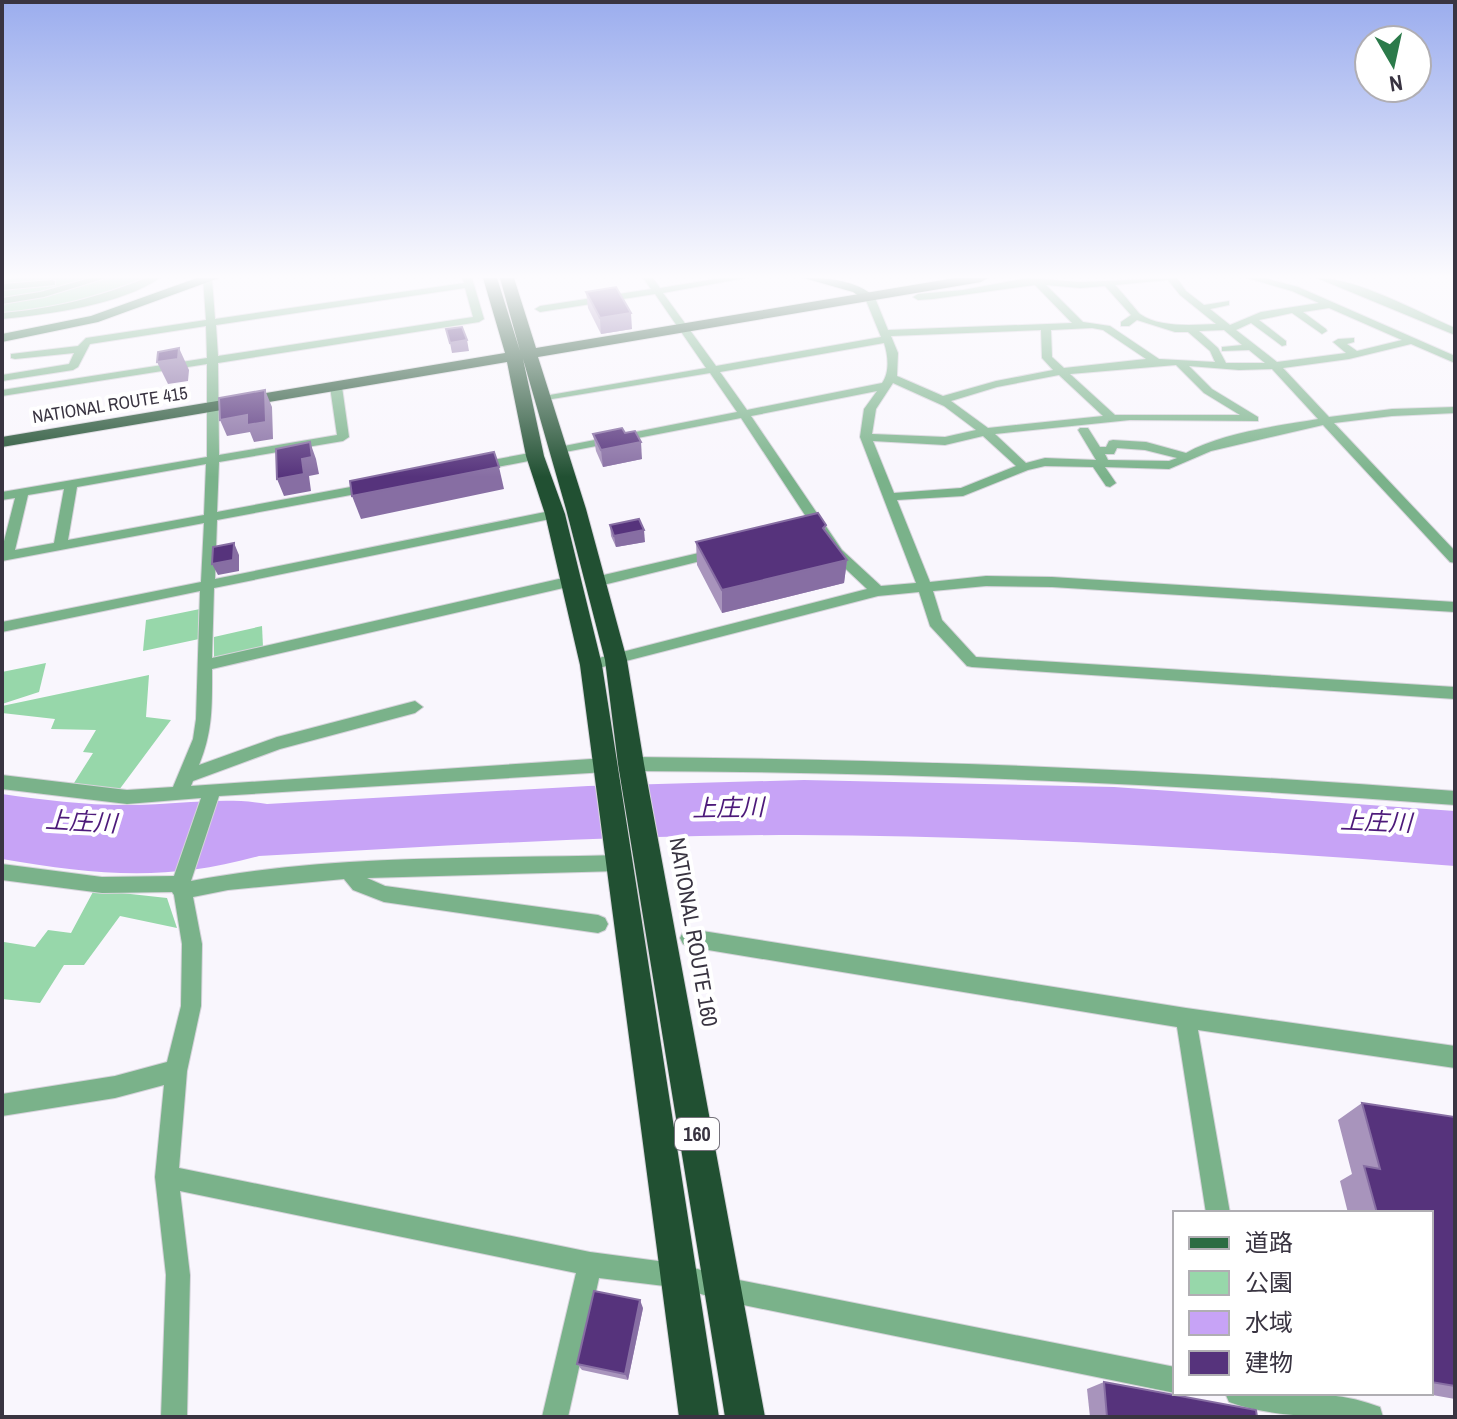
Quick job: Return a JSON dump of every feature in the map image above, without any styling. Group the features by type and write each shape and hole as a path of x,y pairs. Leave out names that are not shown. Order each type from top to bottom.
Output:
{"highway":[{"name":"160","path":"517,344 544,399 616,660 615,766"},
{"name":"160","path":"520,344 535,456 555,514 615,766 699,1417"},
{"name":"NATIONAL ROUTE 415","path":"2,442 593,344"},
{"name":"NATIONAL ROUTE 160","path":"628,855 724,1289 745,1417"}],"street":[{"path":"42,344 42,353"},
{"path":"3,374 73,367 84,344"},
{"path":"182,785 203,729 211,344"},
{"path":"2,393 314,344"},
{"path":"695,344 837,553 878,591"},
{"path":"544,399 844,344"},
{"path":"889,344 893,353 888,382 870,409 866,437 925,587 935,622 972,662 1455,693"},
{"path":"1047,344 1047,358 1060,373 1112,419"},
{"path":"1130,344 1157,362"},
{"path":"1208,344 1222,366"},
{"path":"1248,344 1274,365 1453,554"},
{"path":"1328,344 1351,351"},
{"path":"945,399 987,385 1060,373 1157,362 1274,365 1393,344"},
{"path":"1420,344 1455,360"},
{"path":"1226,349 1253,347"},
{"path":"15,356 81,349"},
{"path":"1325,358 1337,372"},
{"path":"1180,363 1208,391 1277,431"},
{"path":"559,451 745,415 888,382 945,399 1024,467"},
{"path":"2,496 343,437 336,387"},
{"path":"891,497 963,492 1024,467 1045,462 1099,460 1169,465 1204,449 1325,419 1387,411 1455,410"},
{"path":"866,437 945,441 985,432 1112,419 1172,416 1254,419"},
{"path":"1084,430 1110,483"},
{"path":"1099,460 1113,444 1131,444 1185,457"},
{"path":"457,471 535,456"},
{"path":"60,546 71,484"},
{"path":"22,493 4,557 379,485"},
{"path":"2,627 555,514"},
{"path":"807,532 822,528"},
{"path":"595,582 731,550"},
{"path":"205,665 572,581"},
{"path":"591,665 878,591 986,581 1052,582 1455,607"},
{"path":"2,782 127,797 182,785 277,743 415,707"},
{"path":"182,785 212,792 615,766 1056,775 1328,788 1455,798"},
{"path":"174,1417 178,1275 167,1177 176,1071 191,1006 192,944 181,887 212,792"},
{"path":"2,872 102,885 181,887 348,871 628,855"},
{"path":"348,871 360,884 384,894 598,924"},
{"path":"690,938 1186,1018 1455,1057"},
{"path":"1186,1018 1218,1211"},
{"path":"2,1105 115,1087 176,1071"},
{"path":"167,1177 590,1264 681,1276 724,1289 1173,1380"},
{"path":"555,1417 590,1264"},
{"path":"1247,1400 1370,1417"}],"green space":[{"path":"200,609 199,639 143,651 146,620"},
{"path":"262,626 263,647 214,658 214,637"},
{"path":"46,663 39,692 2,704 2,672"},
{"path":"149,675 146,717 171,720 119,790 74,783 93,753 83,752 96,730 51,729 55,719 2,713 2,706"},
{"path":"94,890 167,898 177,928 120,916 84,965 64,965 40,1003 2,999 4,942 35,947 48,930 71,933"}],"water":[{"name":"上庄川","path":"804,780 1114,787 1455,811 1455,866 1126,844 797,835 595,839 259,856 162,873 100,872 2,859 2,794 110,805 214,801 267,804 588,786"}],"building":[{"path":"179,348 178,359 157,362 158,352"},
{"path":"265,390 266,422 247,425 247,415 220,420 219,398"},
{"path":"622,428 625,433 635,431 641,442 601,450 593,434"},
{"path":"310,442 312,457 302,459 304,474 277,479 276,449"},
{"path":"494,452 499,467 352,496 350,481"},
{"path":"818,513 826,525 823,528 847,560 722,590 696,542"},
{"path":"639,519 644,530 614,536 610,525"},
{"path":"234,543 233,560 212,564 213,547"},
{"path":"1362,1103 1455,1117 1455,1386 1433,1382 1433,1211 1376,1211 1364,1166 1380,1169"},
{"path":"594,1291 640,1300 625,1374 577,1364"},
{"path":"1104,1382 1256,1410 1257,1417 1107,1417"}]}
